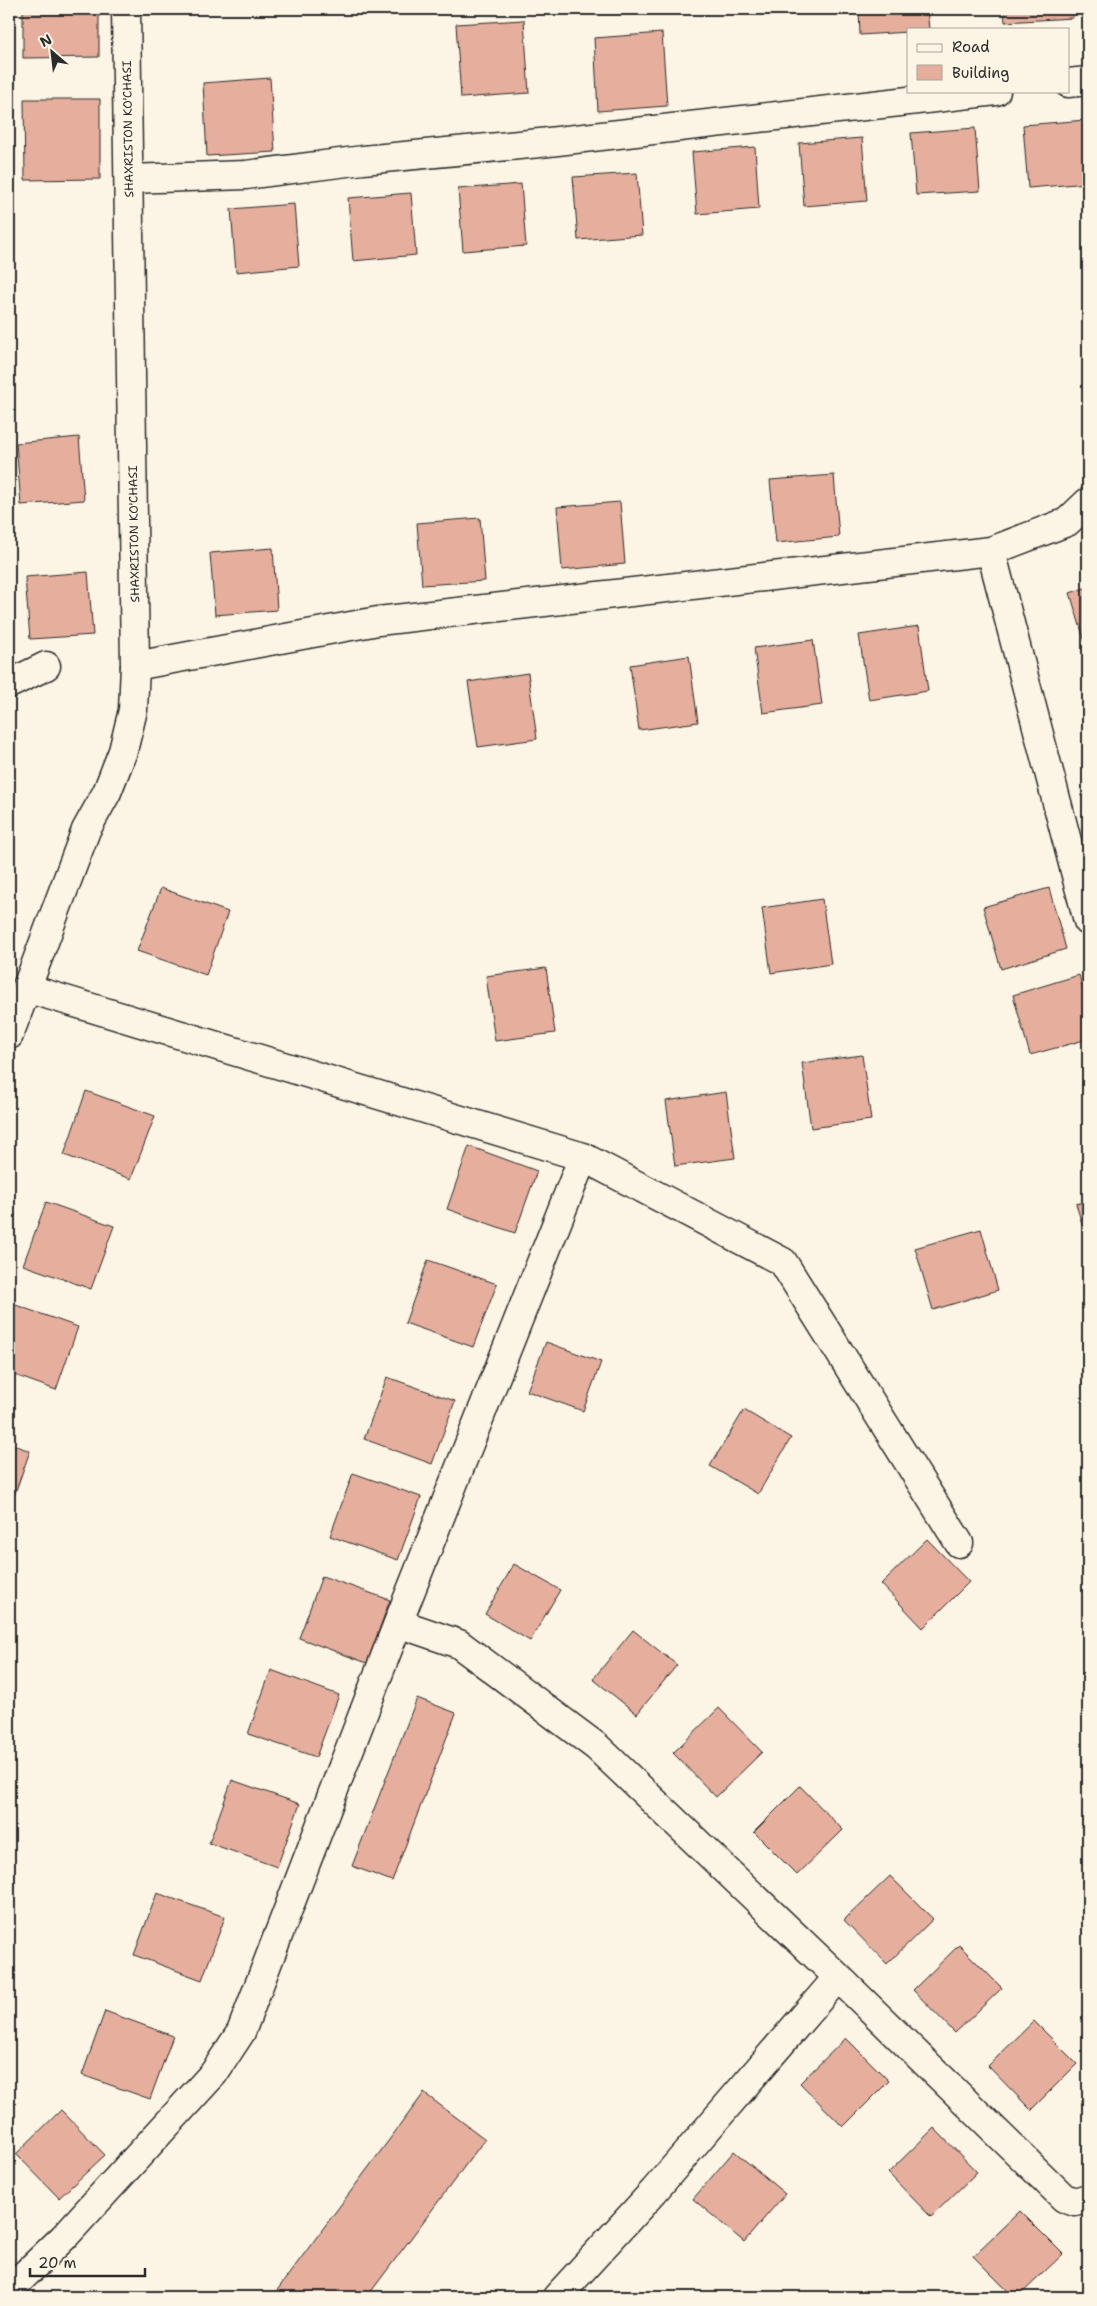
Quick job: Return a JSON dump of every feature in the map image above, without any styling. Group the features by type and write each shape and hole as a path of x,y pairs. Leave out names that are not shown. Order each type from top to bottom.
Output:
{"street":[{"name":"SHAXRISTON KO'CHASI","path":"9,1035 86,830 106,792 124,751 133,710 135,666 126,9"},
{"path":"1070,83 1088,81"},
{"path":"129,179 246,175 363,160 540,143 987,92"},
{"path":"135,666 378,620 991,551 1067,522 1088,502"},
{"path":"991,551 1088,921"},
{"path":"9,684 46,666"},
{"path":"26,988 583,1156 783,1262 959,1543"},
{"path":"9,2290 64,2237 214,2073 240,2032 398,1623 583,1156"},
{"path":"398,1623 459,1644 597,1747 838,1977 1064,2198 1075,2202 1088,2198"},
{"path":"557,2297 654,2192 838,1977"}],"building":[{"path":"23,9 99,9 99,57 23,58"},
{"path":"859,9 927,9 929,28 907,28 907,32 860,35"},
{"path":"1004,9 1073,9 1073,18 1005,22"},
{"path":"524,20 529,93 461,98 456,24"},
{"path":"662,33 667,106 598,111 594,38"},
{"path":"270,78 275,152 207,156 203,83"},
{"path":"24,99 100,99 100,179 25,180"},
{"path":"1086,120 1088,183 1028,188 1023,125"},
{"path":"975,128 980,191 916,195 911,133"},
{"path":"862,138 867,201 804,206 799,143"},
{"path":"755,147 759,209 697,214 692,152"},
{"path":"637,173 642,235 578,240 573,177"},
{"path":"521,184 526,246 463,251 458,189"},
{"path":"411,193 416,255 353,261 348,198"},
{"path":"294,204 299,266 236,272 231,209"},
{"path":"79,437 84,500 21,505 16,443"},
{"path":"834,475 839,537 776,543 770,480"},
{"path":"620,502 625,564 562,570 557,507"},
{"path":"480,518 485,581 422,585 417,523"},
{"path":"273,548 277,610 215,615 210,553"},
{"path":"88,572 93,635 30,639 25,577"},
{"path":"1088,587 1088,652 1070,593"},
{"path":"919,626 928,691 869,700 859,635"},
{"path":"813,640 822,705 763,713 754,648"},
{"path":"689,656 698,722 639,730 630,665"},
{"path":"528,673 537,739 478,747 468,682"},
{"path":"161,888 228,912 206,975 137,951"},
{"path":"1049,888 1066,949 1001,969 983,907"},
{"path":"822,899 831,964 771,973 762,908"},
{"path":"546,968 555,1033 495,1041 486,976"},
{"path":"1079,975 1088,1008 1088,1039 1030,1055 1013,995"},
{"path":"862,1055 871,1120 811,1128 802,1063"},
{"path":"86,1091 155,1116 131,1179 64,1155"},
{"path":"726,1092 735,1158 675,1166 666,1101"},
{"path":"469,1146 537,1171 515,1233 447,1209"},
{"path":"1088,1201 1088,1244 1076,1204"},
{"path":"46,1202 114,1226 91,1289 23,1265"},
{"path":"981,1229 998,1290 933,1310 915,1248"},
{"path":"428,1260 497,1284 473,1347 405,1323"},
{"path":"10,1303 78,1327 56,1390 9,1373"},
{"path":"546,1342 601,1362 583,1411 527,1391"},
{"path":"387,1377 455,1401 432,1464 364,1439"},
{"path":"744,1410 791,1438 758,1494 710,1466"},
{"path":"9,1443 30,1451 9,1510"},
{"path":"353,1473 421,1497 398,1560 330,1536"},
{"path":"927,1539 969,1582 923,1628 881,1584"},
{"path":"514,1564 560,1590 530,1641 485,1614"},
{"path":"322,1576 390,1600 367,1663 299,1638"},
{"path":"633,1630 677,1665 637,1714 593,1679"},
{"path":"271,1670 339,1695 316,1757 248,1734"},
{"path":"417,1698 456,1713 392,1881 352,1866"},
{"path":"719,1708 762,1752 716,1797 673,1753"},
{"path":"232,1780 300,1804 277,1867 209,1843"},
{"path":"800,1786 843,1830 797,1875 754,1832"},
{"path":"890,1876 933,1919 887,1964 844,1920"},
{"path":"157,1893 225,1917 202,1980 134,1955"},
{"path":"959,1945 1002,1988 955,2033 913,1990"},
{"path":"105,2011 173,2036 150,2099 82,2075"},
{"path":"1034,2021 1077,2064 1031,2110 988,2066"},
{"path":"846,2038 889,2081 843,2127 800,2083"},
{"path":"424,2093 485,2139 367,2297 272,2297"},
{"path":"61,2110 105,2155 59,2198 16,2154"},
{"path":"934,2128 977,2172 931,2217 888,2173"},
{"path":"734,2151 785,2194 744,2242 693,2199"},
{"path":"1020,2211 1063,2254 1018,2297 1014,2297 973,2256"}]}
